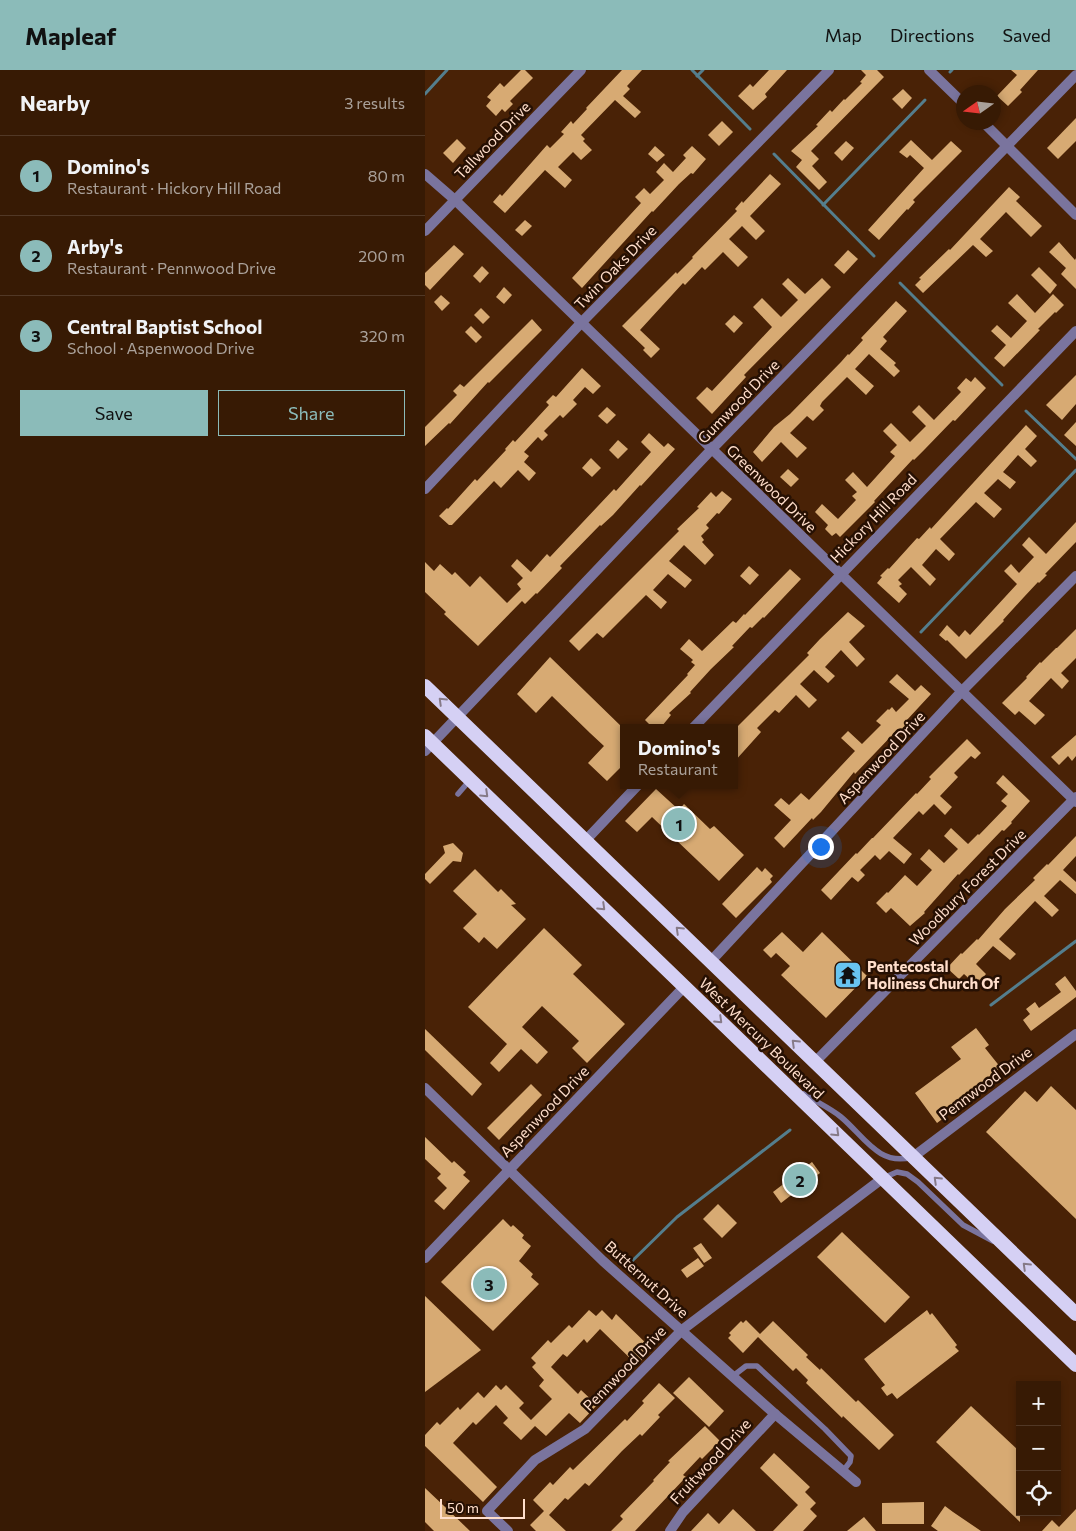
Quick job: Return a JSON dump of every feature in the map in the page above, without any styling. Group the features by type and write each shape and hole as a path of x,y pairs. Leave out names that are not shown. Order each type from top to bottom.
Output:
{"highway":[{"name":"West Mercury Boulevard","path":"425,686 1076,1314"},
{"name":"West Mercury Boulevard","path":"427,743 470,780 685,986 1076,1365"}],"street":[{"name":"Tallwood Drive","path":"425,231 581,70"},
{"name":"Twin Oaks Drive","path":"425,488 581,323 829,70"},
{"path":"929,70 956,96"},
{"name":"Gumwood Drive","path":"427,743 458,717 711,450 1076,75"},
{"path":"991,130 1076,215"},
{"name":"Greenwood Drive","path":"425,174 455,200 711,450 1075,800"},
{"name":"Hickory Hill Road","path":"697,724 1076,331"},
{"name":"Aspenwood Drive","path":"711,961 962,691 1076,576"},
{"path":"585,840 634,789"},
{"name":"Woodbury Forest Drive","path":"815,1062 1075,800"},
{"name":"Aspenwood Drive","path":"425,1258 685,986"},
{"name":"Pennwood Drive","path":"913,1157 1076,1034"},
{"name":"Butternut Drive","path":"425,1088 603,1261 775,1414 856,1482"},
{"name":"Pennwood Drive","path":"508,1531 487,1511 535,1460 585,1429 681,1330 883,1178"},
{"name":"Fruitwood Drive","path":"670,1531 683,1512 775,1414"}],"lane":[{"path":"458,794 470,780"},
{"path":"785,1083 840,1116 882,1155 900,1160 913,1157"},
{"path":"883,1178 897,1172 907,1174 963,1224 1010,1250"},
{"path":"733,1376 746,1366 757,1366 825,1429 851,1456 850,1462 843,1471"}],"building":[{"path":"521,70 525,70 533,78 510,101 513,104 505,112 502,109 496,116 486,106 491,100 487,97 500,83 504,87"},
{"path":"622,70 642,70 627,86 630,89 623,96 641,112 635,118 615,100 581,135 585,139 583,141 592,150 581,160 573,152 558,167 572,180 565,188 545,170 505,213 493,202 500,194 502,196 547,145 550,148 564,134 561,132 571,121 573,124"},
{"path":"769,70 787,70 765,94 767,97 753,110 738,96 750,84 753,87"},
{"path":"861,70 877,70 884,77 811,151 819,159 812,166 827,182 819,190 796,167 802,160 791,151 818,126 816,125 830,110 832,112 862,83 860,82 866,75"},
{"path":"1011,70 1038,70 1020,90 1022,92 1008,106 1001,100 1001,92 1017,75"},
{"path":"903,89 912,98 902,109 892,99"},
{"path":"1076,118 1076,141 1058,159 1047,148"},
{"path":"722,121 733,132 719,146 708,135"},
{"path":"457,139 466,148 453,163 443,153"},
{"path":"911,140 932,160 951,141 962,151 913,200 915,202 879,240 868,230 924,168 910,155 907,158 899,152"},
{"path":"846,141 854,148 842,161 834,153"},
{"path":"655,146 665,155 657,162 648,154"},
{"path":"692,146 706,159 693,174 691,173 652,211 582,288 572,278 641,203 635,197 644,188 650,194 664,180 656,172 664,163 673,172 686,158 683,155"},
{"path":"770,174 781,184 750,216 765,231 756,240 742,226 729,239 748,257 738,267 723,252 705,270 702,267 685,285 683,283 640,330 660,349 651,358 643,350 645,348 622,326 676,272 677,274 693,258 737,211 735,209 742,201 743,203"},
{"path":"1009,187 1020,197 1016,201 1042,226 1031,237 1006,212 980,239 993,251 986,257 973,245 923,293 915,285 921,279 919,278 950,250"},
{"path":"525,220 532,226 522,236 515,230"},
{"path":"1059,242 1075,260 1076,258 1076,289 1061,274 1066,268 1049,252"},
{"path":"454,245 464,254 430,290 425,285 425,273"},
{"path":"848,250 858,259 844,274 834,265"},
{"path":"482,266 489,273 480,283 473,276"},
{"path":"1039,267 1057,285 1050,294 1031,275"},
{"path":"788,278 805,294 822,278 831,287 744,375 746,377 712,414 696,398 707,387 712,391 772,327 753,307 762,298 781,317 798,300 782,284"},
{"path":"504,287 512,295 504,304 496,297"},
{"path":"1017,294 1035,313 1053,294 1064,305 1038,329 1040,330 1004,367 994,358 1006,345 991,331 997,325 1011,338 1027,321 1008,303"},
{"path":"441,295 450,303 442,311 434,302"},
{"path":"896,301 907,311 883,337 887,341 880,349 896,363 894,365 900,371 894,377 869,354 855,369 874,386 866,395 847,377 822,402 820,406 824,410 813,421 807,416 790,433 807,448 797,458 781,442 762,462 753,452 774,427 790,414 849,355 863,340 861,338"},
{"path":"481,308 490,317 483,324 474,315"},
{"path":"734,315 743,323 734,333 725,324"},
{"path":"532,319 542,330 488,382 450,424 425,446 425,427 457,395 453,391 460,384 464,387"},
{"path":"471,326 482,337 476,343 465,332"},
{"path":"582,368 601,386 593,394 585,387 573,400 577,404 563,418 560,415 544,431 548,435 542,441 538,437 524,452 529,456 524,462 536,473 529,481 518,470 501,488 494,481 452,525 449,525 439,516 448,509 475,479 477,481 513,440 515,442 549,405 546,402 553,395 556,397"},
{"path":"1076,375 1076,404 1062,420 1046,405"},
{"path":"975,377 986,388 955,421 953,420 913,459 875,502 840,537 836,533 832,536 825,529 828,525 815,512 822,504 838,519 856,500 852,496 857,492 845,480 853,472 867,487 895,456 890,452 897,445 883,431 891,423 910,442 926,426 912,412 919,405 934,420 961,392 957,388 966,378 971,382"},
{"path":"607,407 616,415 607,424 598,416"},
{"path":"1076,422 1076,446 1064,435"},
{"path":"1026,425 1037,436 1025,449 1037,461 1031,467 1018,455 1003,472 1016,482 1010,489 998,479 984,493 1002,509 994,518 976,502 940,539 955,554 949,561 936,549 922,565 936,579 930,586 911,567 898,580 902,584 899,586 907,594 899,603 877,583 882,577 880,576 889,569 917,538 919,539 930,527 931,529"},
{"path":"649,433 664,447 668,443 675,449 613,515 600,525 560,566 562,568 537,594 525,604 522,601 478,646 444,614 446,612 425,592 425,562 434,571 440,564 452,575 455,572 470,587 480,576 507,603 521,589 517,584 523,578 511,566 517,559 531,572 547,554 550,557 614,489 616,491 651,452 641,442"},
{"path":"618,440 628,449 618,459 609,450"},
{"path":"591,458 601,468 592,477 582,468"},
{"path":"788,469 799,479 791,487 780,477"},
{"path":"722,491 732,499 706,525 709,528 701,536 704,540 702,542 714,555 705,565 684,545 669,561 692,580 685,588 668,574 653,590 667,602 661,609 646,595 603,638 597,633 579,651 569,641 679,531 677,529 699,508 697,507 711,492 716,497"},
{"path":"1076,522 1076,542 1004,621 966,659 947,640 939,635 947,625 959,637 965,630 970,635 1017,584 1004,571 1011,564 1019,573 1034,557 1022,545 1029,537 1046,554"},
{"path":"749,566 759,575 750,585 740,576"},
{"path":"790,569 801,579 764,618 752,628 750,627 732,646 734,647 711,669 691,693 669,713 671,715 664,724 649,724 645,720 688,675 695,665 691,662 693,660 680,649 689,639 702,651 733,621 736,623"},
{"path":"848,612 865,626 849,642 865,659 857,667 841,650 825,667 835,676 828,683 814,670 800,684 817,700 809,708 796,695 779,713 775,710 757,728 761,732 738,758 738,726 809,655 807,653"},
{"path":"1076,629 1076,658 1061,673 1069,681 1062,689 1051,678 1029,701 1045,715 1035,725 1019,711 1015,715 1002,703 1040,662"},
{"path":"550,657 620,725 620,768 607,781 588,763 604,746 552,696 536,713 517,694"},
{"path":"897,674 915,691 921,685 931,694 906,721 909,724 902,732 898,729 855,774 854,772 821,812 813,820 812,818 784,848 774,838 791,820 774,805 781,798 789,805 801,793 809,800 855,751 841,738 848,731 862,744 881,725 876,721 888,709 892,707 896,712 909,699 889,682"},
{"path":"1076,735 1076,756 1072,761 1068,756 1059,765 1051,757"},
{"path":"967,739 981,753 975,759 971,756 954,773 958,777 940,796 952,807 945,815 934,804 923,815 919,811 893,838 912,854 904,864 889,851 880,860 875,855 860,870 865,875 858,882 852,877 831,900 821,890 917,794 931,779 929,777"},
{"path":"1003,775 1030,801 1012,823 1004,831 1002,830 958,874 925,913 910,926 891,908 886,913 876,903 905,875 917,886 932,870 920,859 929,849 944,863 958,849 944,836 951,828 968,844 1007,806 1001,801 1008,794 996,783"},
{"path":"656,789 679,810 684,804 710,829 714,826 744,855 719,881 652,817 637,832 625,821"},
{"path":"1076,836 1076,856 1063,870 1076,882 1076,894 1060,880 1044,896 1059,910 1052,917 1035,901 999,939 1016,954 1010,960 993,946 976,964 986,974 980,981 979,979 975,984 964,974 959,979 947,968 961,953 978,940 1005,909 1035,880 1033,878"},
{"path":"453,843 463,853 461,862 453,861 430,884 425,879 425,874 445,853 443,846"},
{"path":"757,867 762,872 765,868 773,876 770,879 772,882 736,918 722,904"},
{"path":"475,869 498,892 501,889 516,904 511,905 526,919 497,949 484,937 479,943 463,928 477,914 453,891"},
{"path":"544,928 582,965 573,974 625,1024 587,1063 572,1048 579,1041 542,1006 522,1027 548,1052 537,1064 521,1049 499,1072 490,1063 507,1044 468,1007"},
{"name":"Pentecostal Holiness Church Of","path":"782,932 803,952 822,932 867,976 826,1018 781,975 790,966 776,953 771,958 763,950"},
{"path":"1065,976 1076,991 1076,997 1031,1031 1023,1020 1030,1014 1026,1009 1035,1002 1039,1008 1061,992 1055,984"},
{"path":"976,1028 989,1045 985,1048 1001,1068 950,1106 953,1111 937,1123 915,1093 961,1059 951,1047"},
{"path":"425,1029 482,1084 472,1096 425,1050"},
{"path":"531,1084 542,1095 499,1140 487,1128"},
{"path":"1051,1086 1076,1110 1076,1219 986,1132 1025,1091 1037,1102"},
{"path":"425,1137 452,1163 454,1161 466,1172 463,1175 470,1181 444,1210 434,1201 447,1188 437,1178 441,1174 425,1159"},
{"path":"812,1162 820,1173 781,1203 773,1192"},
{"path":"718,1204 737,1223 722,1238 703,1219"},
{"path":"503,1219 511,1227 513,1225 524,1235 522,1238 531,1246 519,1261 533,1274 531,1277 539,1284 493,1331 441,1282"},
{"path":"842,1232 910,1297 885,1323 817,1257"},
{"path":"701,1243 712,1258 704,1263 693,1248"},
{"path":"698,1258 704,1266 687,1278 681,1270"},
{"path":"425,1296 481,1350 425,1392"},
{"path":"589,1310 596,1316 602,1310 612,1320 616,1314 652,1349 637,1365 600,1329 587,1343 584,1339 567,1357 563,1354 551,1367 578,1394 581,1390 597,1405 580,1423 569,1413 546,1436 535,1426 521,1440 503,1423 508,1418 496,1405 476,1425 473,1422 453,1443 497,1487 483,1502 425,1446 425,1435 437,1422 440,1425 458,1407 460,1410 478,1392 484,1398 496,1385 501,1390 506,1385 524,1403 519,1408 531,1420 552,1399 539,1386 544,1380 532,1367 536,1363 531,1358 548,1340 551,1343 569,1325 572,1328"},
{"path":"927,1310 930,1315 932,1313 957,1345 955,1347 959,1351 897,1399 892,1393 887,1396 881,1388 885,1385 864,1359"},
{"path":"746,1320 760,1334 773,1321 808,1355 806,1357 820,1370 821,1368 856,1402 858,1400 894,1435 879,1450 806,1383 808,1380 796,1368 793,1371 758,1337 743,1353 728,1338 731,1335 729,1333 741,1321 743,1323"},
{"path":"689,1377 724,1411 709,1427 673,1393"},
{"path":"659,1383 675,1398 658,1415 660,1417 642,1436 640,1434 622,1451 589,1486 585,1483 568,1500 565,1498 549,1515 566,1531 536,1531 530,1525 544,1511 533,1500 550,1482 553,1485 570,1467 573,1470 625,1419 627,1421"},
{"path":"971,1406 1016,1448 1016,1516 1020,1516 1020,1522 936,1442"},
{"path":"705,1426 720,1441 702,1459 700,1457 683,1475 686,1477 635,1531 611,1531 623,1519 620,1516 654,1481 670,1462 668,1461"},
{"path":"774,1453 810,1487 805,1492 816,1503 810,1509 817,1516 803,1531 773,1531 798,1505 760,1468"},
{"path":"425,1488 470,1531 434,1531 425,1522"},
{"path":"924,1502 924,1524 882,1524 882,1503"},
{"path":"945,1506 981,1531 938,1531 931,1526"},
{"path":"733,1509 756,1531 691,1531 708,1513 719,1524"},
{"path":"1076,1509 1076,1531 1042,1531 1052,1520 1059,1527"},
{"path":"864,1517 876,1531 847,1531"}],"waterway":[{"path":"425,94 447,70"},
{"path":"692,70 750,129"},
{"path":"697,76 703,70"},
{"path":"823,205 925,100"},
{"path":"774,154 874,256"},
{"path":"900,283 1002,385"},
{"path":"1026,411 1076,459"},
{"path":"921,632 1076,470"},
{"path":"991,1005 1076,941"},
{"path":"626,1267 677,1217 790,1130"}],"place":[{"name":"Domino's","path":"679,824"},
{"name":"Pentecostal Holiness Church Of","path":"848,975"},
{"name":"Arby's","path":"800,1180"},
{"name":"Central Baptist School","path":"489,1284"}]}
